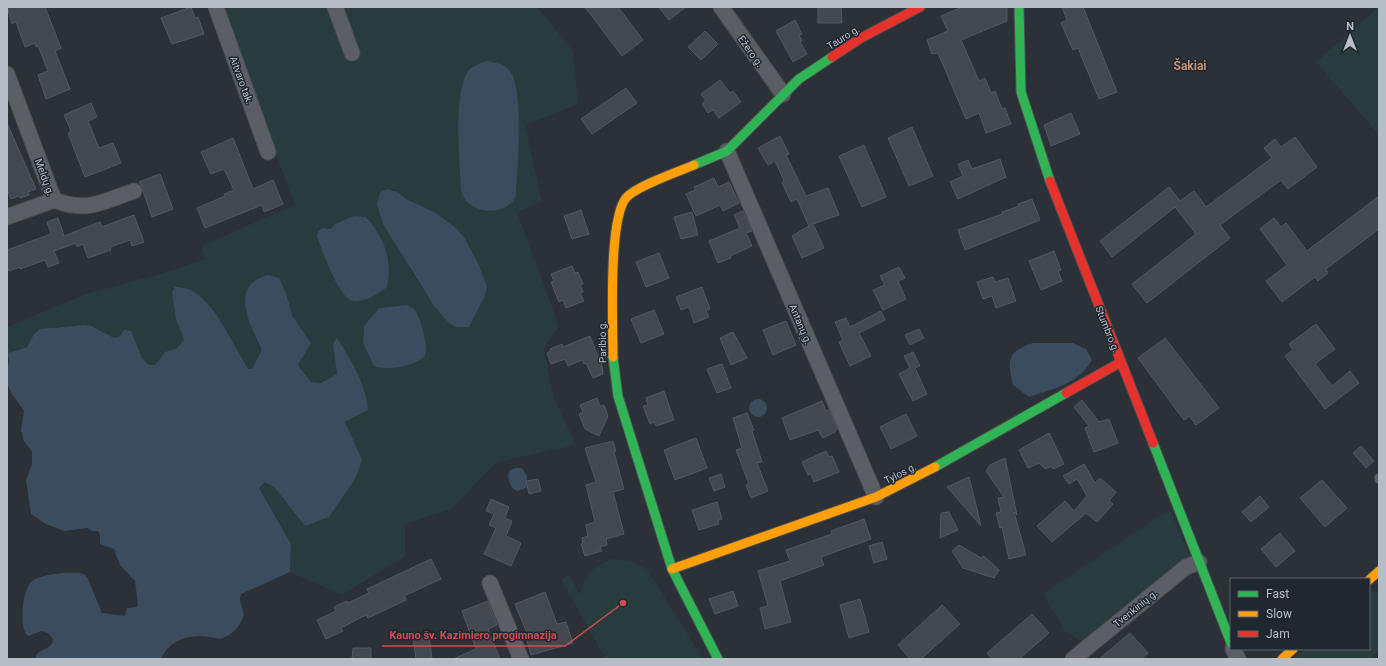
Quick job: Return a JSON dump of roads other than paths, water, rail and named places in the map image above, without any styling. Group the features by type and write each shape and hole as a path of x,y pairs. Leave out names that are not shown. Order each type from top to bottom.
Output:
{"street":[{"name":"Aitvaro tak.","path":"216,7 268,152"},
{"path":"335,7 352,53"},
{"name":"Ežero g.","path":"721,7 783,94"},
{"name":"Tauro g.","path":"783,94 799,80 861,38 920,7"},
{"name":"Stumbro g.","path":"1019,7 1021,92 1046,170 1230,640"},
{"name":"Meldų g.","path":"7,74 54,200 80,208 134,191"},
{"name":"Paribio g.","path":"718,659 672,569 618,396 613,357 614,235 620,208 626,198 636,191 727,151 783,94"},
{"name":"Antanų g.","path":"727,151 876,497"},
{"path":"7,216 54,200"},
{"name":"Tylos g.","path":"672,569 876,497 927,472 1121,362"},
{"name":"Tvenkinių g.","path":"1073,659 1186,567 1199,562"},
{"path":"1370,579 1379,571"},
{"path":"490,583 521,659"},
{"path":"1234,650 1238,659"},
{"path":"1282,659 1292,650"}],"water":[{"path":"487,61 502,65 509,70 514,80 519,111 516,194 509,205 504,208 490,211 477,208 469,203 463,196 461,190 458,126 461,92 464,79 470,69"},
{"path":"387,189 397,192 406,199 436,213 456,228 465,239 479,265 487,287 484,298 469,327 456,327 449,323 434,306 383,224 377,204 380,193"},
{"path":"354,216 366,217 378,233 386,249 389,267 387,287 372,297 358,301 353,301 342,292 327,262 317,237 318,232 322,228 331,229 335,224"},
{"path":"268,275 279,278 286,293 293,317 311,343 298,365 311,382 321,383 337,374 333,344 337,338 361,382 367,400 368,410 345,422 362,460 355,479 329,517 305,526 275,488 265,482 259,488 291,544 290,572 241,594 240,600 243,610 242,620 228,636 219,639 195,636 181,639 175,642 165,652 161,659 35,659 39,652 50,646 53,639 48,633 41,631 29,636 23,627 22,611 25,594 31,582 35,579 56,574 84,574 88,579 102,613 125,616 127,608 137,607 138,604 135,581 120,565 114,549 100,544 100,535 98,531 92,531 87,528 64,531 46,524 31,514 26,480 32,464 32,452 24,441 21,430 24,411 9,388 7,382 7,369 10,361 8,356 9,353 27,347 34,334 40,329 84,325 91,326 114,338 119,337 124,330 131,331 142,358 149,365 155,365 165,352 176,349 184,340 176,319 172,292 175,287 188,289 199,295 219,318 242,359 249,369 252,369 261,352 261,348 248,317 245,306 245,296 249,287 256,280"},
{"path":"407,305 415,310 419,319 425,339 425,355 422,359 410,365 394,368 374,366 363,343 364,326 379,308"},
{"path":"1033,343 1073,343 1086,349 1092,360 1079,375 1072,380 1056,388 1029,397 1013,385 1010,363 1014,353 1024,346"},
{"path":"758,399 764,402 767,408 764,414 758,417 752,414 749,408 752,402"},
{"path":"522,468 527,476 526,488 517,491 512,487 508,476 510,470"}],"place":[{"name":"Kauno šv. Kazimiero progimnazija","path":"623,603"}],"district":[{"name":"Šakiai","path":"1190,66"}]}
